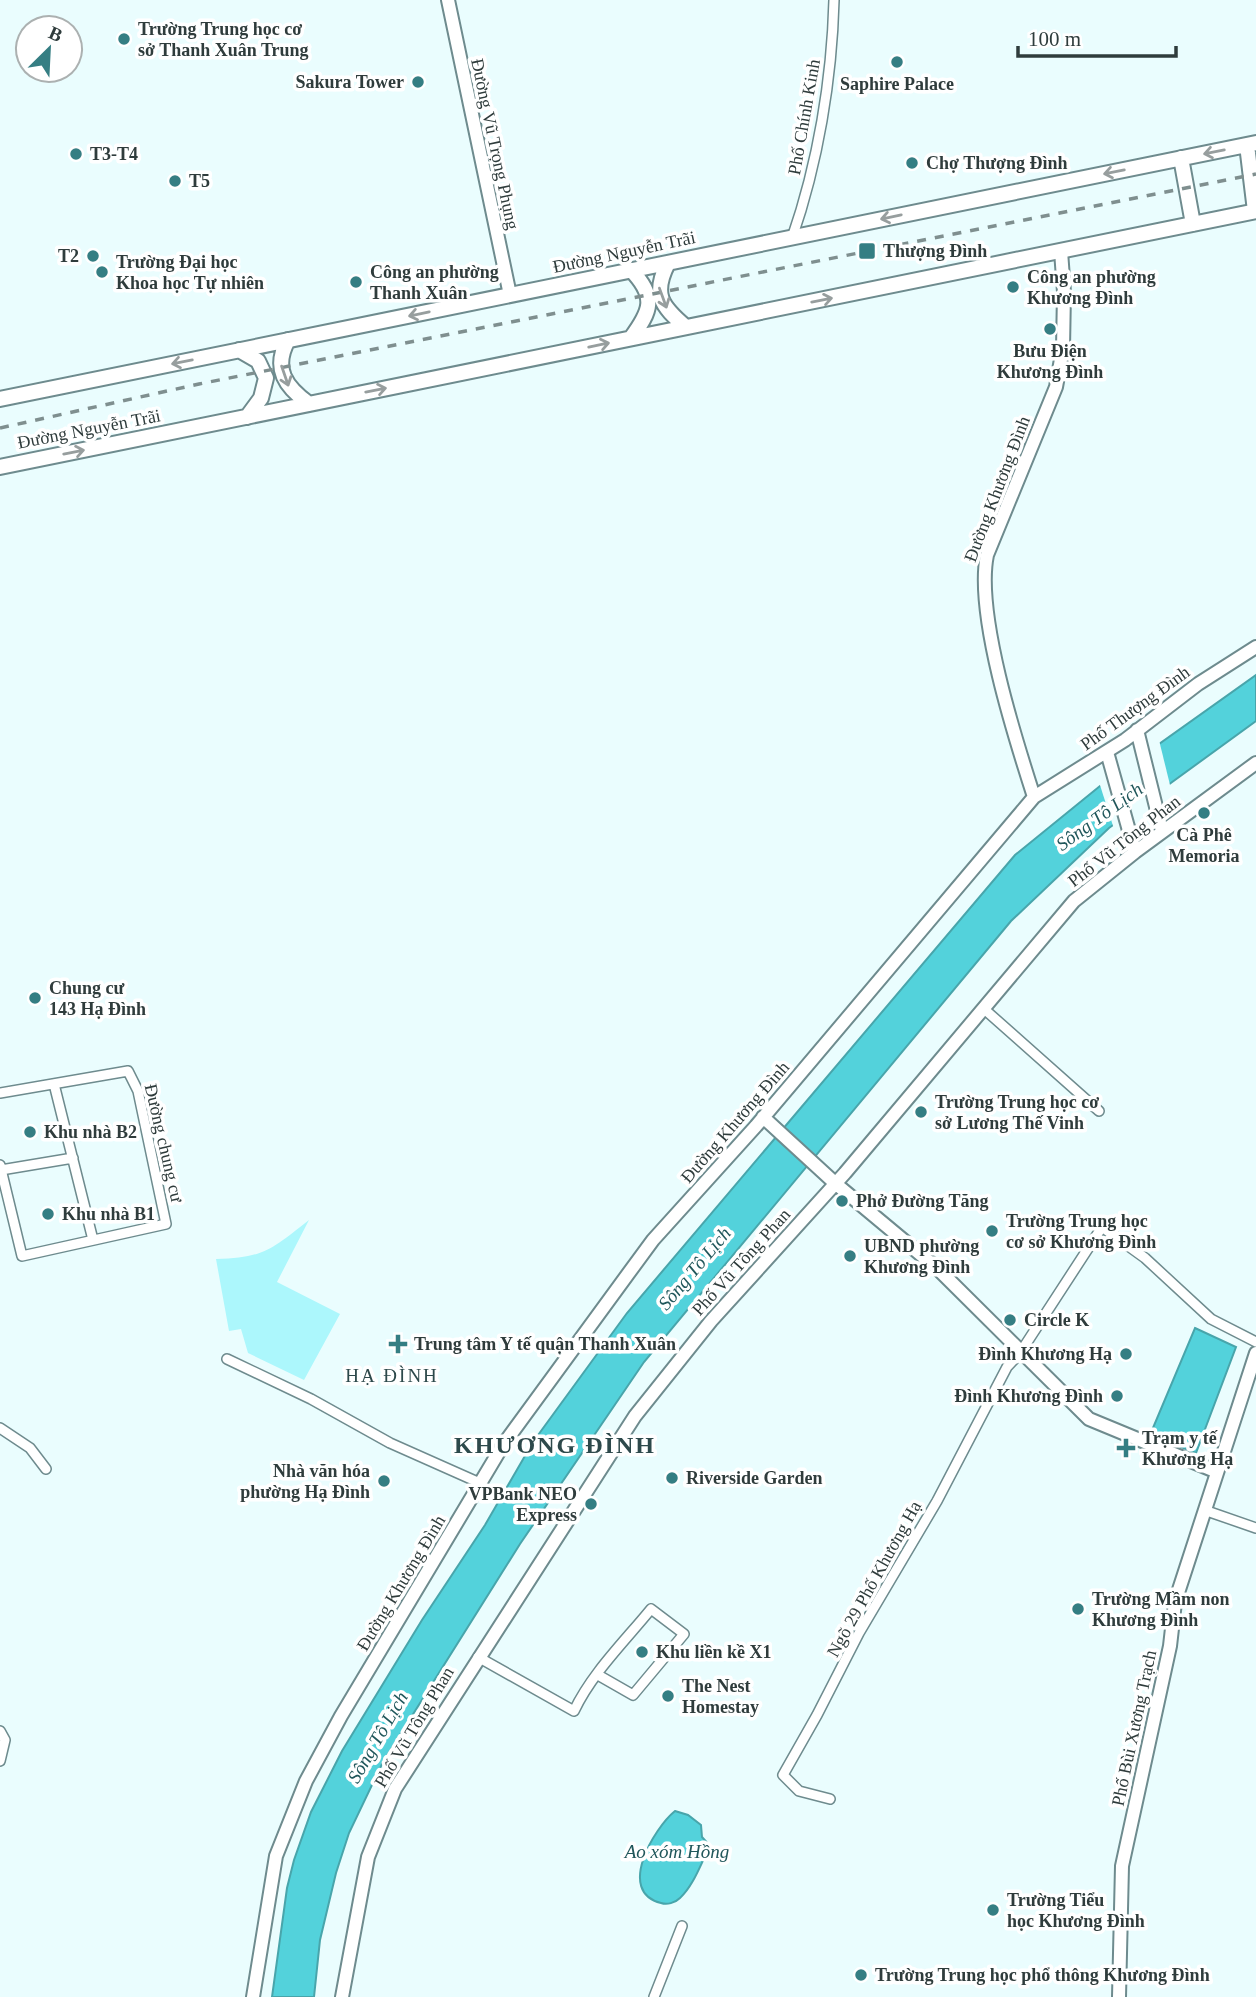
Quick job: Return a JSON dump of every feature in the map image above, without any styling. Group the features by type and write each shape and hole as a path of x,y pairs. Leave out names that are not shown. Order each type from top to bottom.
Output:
{"main road":[{"name":"Đường Vũ Trọng Phụng","path":"448,0 510,295"},
{"name":"Đường Nguyễn Trãi","path":"0,399 1251,144"},
{"path":"1251,144 1255,211"},
{"path":"1181,159 1194,224"},
{"name":"Đường Nguyễn Trãi","path":"0,467 1255,211"},
{"name":"Đường Khương Đình","path":"253,1997 276,1856 301,1794 341,1716 503,1445 653,1240 768,1121 1034,797 995,654 983,577 998,526 1056,387 1063,348 1065,292 1061,251"},
{"path":"668,263 658,285 663,306 686,327"},
{"path":"631,270 646,287 649,298 644,320 631,338"},
{"path":"288,340 281,358 284,378 290,390 309,404"},
{"path":"239,350 258,361 266,378 261,398 247,417"},
{"name":"Phố Thượng Đình","path":"1034,797 1108,758 1137,730 1198,684 1256,647"},
{"path":"1137,730 1162,831"},
{"path":"1108,758 1135,852"},
{"name":"Phố Vũ Tông Phan","path":"342,1997 360,1888 379,1826 412,1759 635,1416 711,1321 836,1184 1074,901 1162,831 1256,763"},
{"path":"768,1121 836,1184 938,1269 1088,1419 1215,1471"},
{"name":"Phố Bùi Xương Trạch","path":"1119,1997 1122,1866 1170,1646 1175,1602 1215,1471 1256,1353"}],"street":[{"name":"Phố Chính Kinh","path":"792,238 810,179 822,111 831,51 834,0"},
{"path":"983,1008 1100,1111"},
{"name":"Đường chung cư","path":"0,1093 128,1071 138,1091 166,1224 22,1256 1,1168"},
{"path":"54,1084 93,1240"},
{"path":"1,1168 73,1158"},
{"path":"1020,1353 1102,1227 1145,1258 1210,1319 1256,1342"},
{"name":"Ngõ 29 Phố Khương Hạ","path":"830,1799 799,1791 783,1774 859,1633 937,1500 1007,1367 1020,1353"},
{"path":"227,1359 311,1399 390,1443 480,1483"},
{"path":"0,1428 30,1448 46,1469"},
{"path":"1204,1510 1256,1528"},
{"path":"478,1657 573,1710 598,1675 651,1609 684,1634 633,1695 598,1675"},
{"path":"0,1731 5,1740 0,1761"},
{"path":"654,1997 682,1926"}],"shaded area":[{"path":"309,1220 277,1282 340,1314 304,1380 248,1353 241,1329 229,1331 216,1259 246,1257 267,1250"}],"water":[{"name":"Sông Tô Lịch","path":"1256,675 1256,721 1109,828 1011,921 644,1362 520,1544 383,1762 349,1833 336,1873 320,1940 314,1997 272,1997 287,1888 294,1860 311,1812 342,1751 422,1620 485,1525 533,1442 627,1313 1015,855 1100,786"},
{"path":"1195,1328 1236,1347 1196,1453 1150,1435"},
{"name":"Ao xóm Hồng","path":"675,1811 688,1815 701,1825 702,1837 710,1846 685,1893 676,1901 663,1904 648,1897 641,1886 640,1874 649,1845"}],"pier":[{"path":"1159,740 1171,789 1114,829 1099,782"}],"railway":[{"path":"0,428 199,384 1256,174"}],"place":[{"name":"Trường Trung học cơ sở Thanh Xuân Trung","path":"124,39"},
{"name":"Saphire Palace","path":"897,62"},
{"name":"Sakura Tower","path":"418,82"},
{"name":"T3-T4","path":"76,154"},
{"name":"Chợ Thượng Đình","path":"912,163"},
{"name":"T5","path":"175,181"},
{"name":"Thượng Đình","path":"867,251"},
{"name":"T2","path":"93,256"},
{"name":"Trường Đại học Khoa học Tự nhiên","path":"102,272"},
{"name":"Công an phường Thanh Xuân","path":"356,282"},
{"name":"Công an phường Khương Đình","path":"1013,287"},
{"name":"Bưu Điện Khương Đình","path":"1050,329"},
{"name":"Cà Phê Memoria","path":"1204,813"},
{"name":"Chung cư 143 Hạ Đình","path":"35,998"},
{"name":"Trường Trung học cơ sở Lương Thế Vinh","path":"921,1112"},
{"name":"Khu nhà B2","path":"30,1132"},
{"name":"Phở Đường Tăng","path":"842,1201"},
{"name":"Khu nhà B1","path":"48,1214"},
{"name":"Trường Trung học cơ sở Khương Đình","path":"992,1231"},
{"name":"UBND phường Khương Đình","path":"850,1256"},
{"name":"Circle K","path":"1010,1320"},
{"name":"Trung tâm Y tế quận Thanh Xuân","path":"398,1344"},
{"name":"Đình Khương Hạ","path":"1126,1354"},
{"name":"Đình Khương Đình","path":"1117,1396"},
{"name":"Trạm y tế Khương Hạ","path":"1126,1448"},
{"name":"Riverside Garden","path":"672,1478"},
{"name":"Nhà văn hóa phường Hạ Đình","path":"384,1481"},
{"name":"VPBank NEO Express","path":"591,1504"},
{"name":"Trường Mầm non Khương Đình","path":"1078,1609"},
{"name":"Khu liền kề X1","path":"642,1652"},
{"name":"The Nest Homestay","path":"668,1696"},
{"name":"Trường Tiểu học Khương Đình","path":"993,1910"},
{"name":"Trường Trung học phổ thông Khương Đình","path":"861,1975"}],"district":[{"name":"HẠ ĐÌNH","path":"392,1375"},
{"name":"KHƯƠNG ĐÌNH","path":"555,1445"}]}
